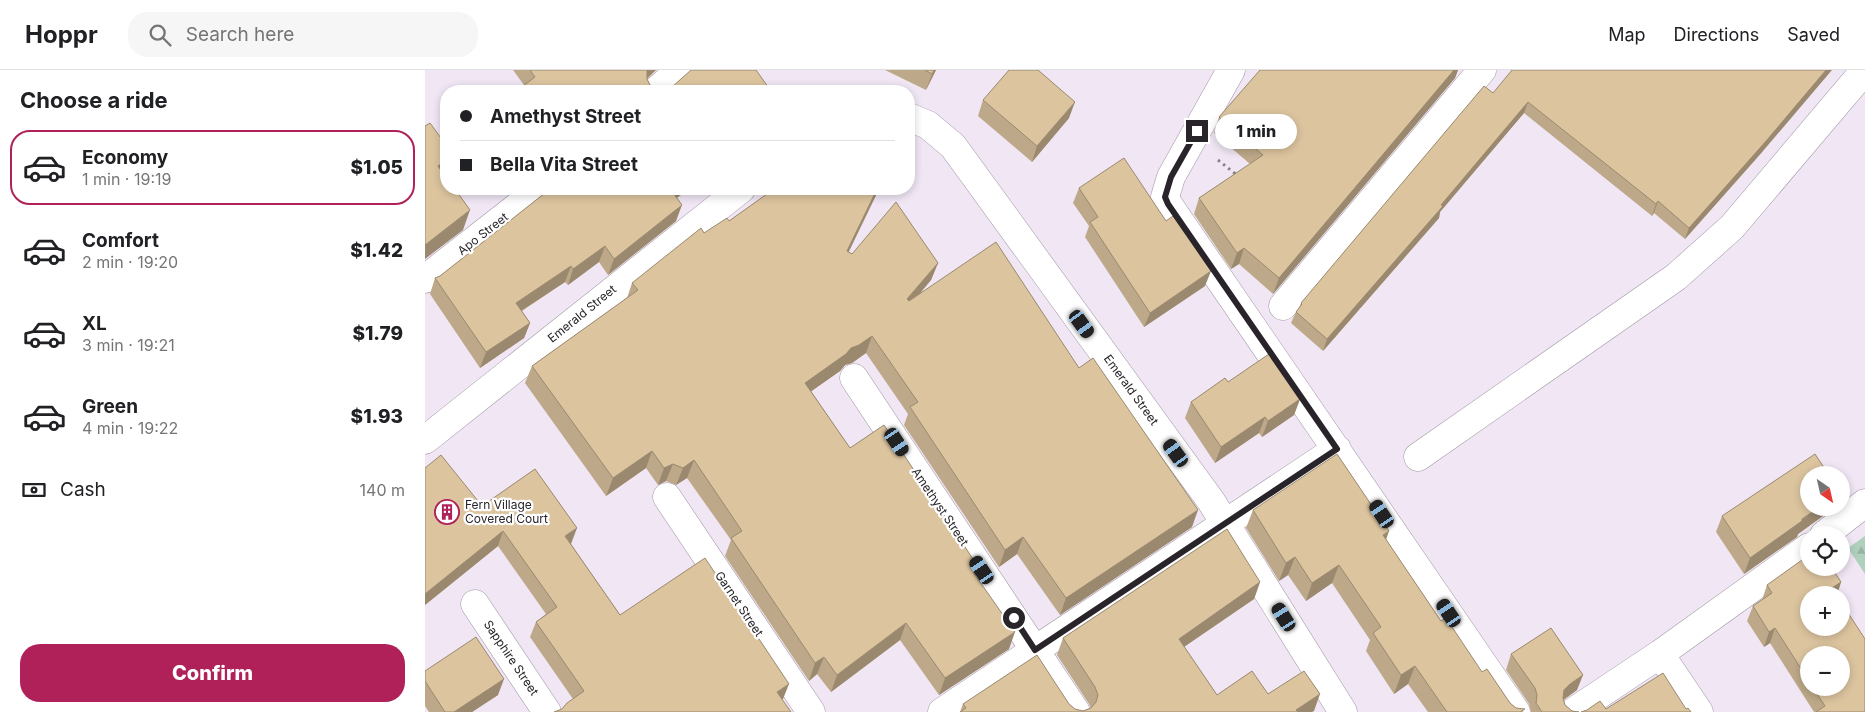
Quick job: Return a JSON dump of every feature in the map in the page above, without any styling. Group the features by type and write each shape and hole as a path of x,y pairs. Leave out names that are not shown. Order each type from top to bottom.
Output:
{"street":[{"path":"663,85 680,70"},
{"path":"1231,70 1171,177 1165,197 1168,204 1516,712"},
{"path":"1283,306 1482,70"},
{"path":"1418,457 1676,277 1705,253 1732,227 1865,70"},
{"name":"Emerald Street","path":"915,119 928,124 953,146 1225,522 1343,712"},
{"name":"Apo Street","path":"425,279 532,195"},
{"name":"Emerald Street","path":"425,440 733,195"},
{"name":"Amethyst Street","path":"854,378 1077,712"},
{"path":"942,712 1337,449"},
{"name":"Garnet Street","path":"667,497 811,712"},
{"path":"1836,526 1865,503"},
{"path":"1573,712 1669,647 1800,553"},
{"name":"Sapphire Street","path":"475,604 547,712"},
{"path":"1669,647 1699,712"}],"path":[{"path":"1213,156 1242,180"}],"green space":[{"path":"1865,536 1865,574 1850,551 1850,547"}],"building":[{"path":"530,70 647,70 647,79 650,85 525,85 535,77"},
{"path":"691,70 756,70 767,85 674,85"},
{"path":"925,70 934,70 932,74"},
{"path":"1009,70 1038,70 1075,102 1037,146 983,100"},
{"path":"1260,70 1454,70 1279,278 1244,248 1237,253 1199,198 1263,155 1219,117"},
{"path":"1512,70 1826,70 1689,228 1658,201 1656,204 1528,102 1441,205 1443,206 1327,339 1296,312 1301,303 1484,86 1493,93"},
{"path":"430,123 440,137 440,164 438,166 440,169 440,195 459,195 470,210 425,245 425,126"},
{"path":"1124,158 1166,221 1173,216 1211,271 1150,313 1090,222 1098,217 1079,188"},
{"path":"542,195 675,195 682,205 614,259 605,246 573,269 571,266 516,303 530,323 486,352 435,278"},
{"path":"766,195 874,195 847,251 852,254 896,202 938,263 907,299 909,301 996,242 1079,368 1093,358 1198,510 1066,598 1023,537 1005,550 910,407 918,402 872,336 851,348 846,354 805,383 850,448 884,425 979,568 973,572 1015,632 945,678 906,623 837,675 824,657 815,663 731,538 742,531 694,460 683,468 673,464 664,468 652,451 613,478 532,366 638,290 632,283 701,228 704,233 727,218 729,221"},
{"path":"1269,354 1300,399 1268,421 1265,417 1221,447 1191,402 1225,378 1228,382"},
{"path":"1337,454 1389,531 1383,535 1441,621 1446,618 1482,672 1487,669 1510,703 1516,708 1525,709 1520,712 1447,712 1415,666 1401,675 1373,633 1381,627 1339,565 1312,583 1295,557 1286,563 1253,510"},
{"path":"1815,454 1823,466 1800,466 1800,516 1806,516 1750,558 1722,516"},
{"path":"441,455 482,506 535,469 577,528 565,536 620,615 705,558 789,684 777,692 791,712 554,712 562,709 584,691 536,622 557,607 503,531 425,594 425,468"},
{"path":"1227,529 1260,582 1179,639 1217,695 1252,671 1268,694 1304,671 1320,694 1296,710 1298,712 960,712 966,708 963,704 1037,655 1069,704 1075,709 1083,711 1091,708 1096,702 1098,695 1095,687 1063,638"},
{"path":"1800,561 1800,576 1837,576 1841,582 1835,586 1800,586 1800,636 1850,636 1850,616 1865,639 1865,712 1816,712 1825,706 1818,696 1850,696 1850,646 1800,646 1800,667 1775,628 1769,632 1753,606 1772,593 1767,585"},
{"path":"1551,628 1583,675 1564,690 1563,698 1565,705 1572,711 1579,712 1542,712 1536,703 1537,695 1535,688 1511,654"},
{"path":"476,637 504,679 454,712 445,712 425,681 425,671"},
{"path":"1663,673 1686,709 1688,708 1691,712 1581,712 1600,701 1606,709"}],"place":[{"name":"Fern Village Covered Court","path":"447,512"}],"route":[{"path":"1014,618 1035,650 1337,449 1168,204 1165,197 1167,187 1197,131"}]}
